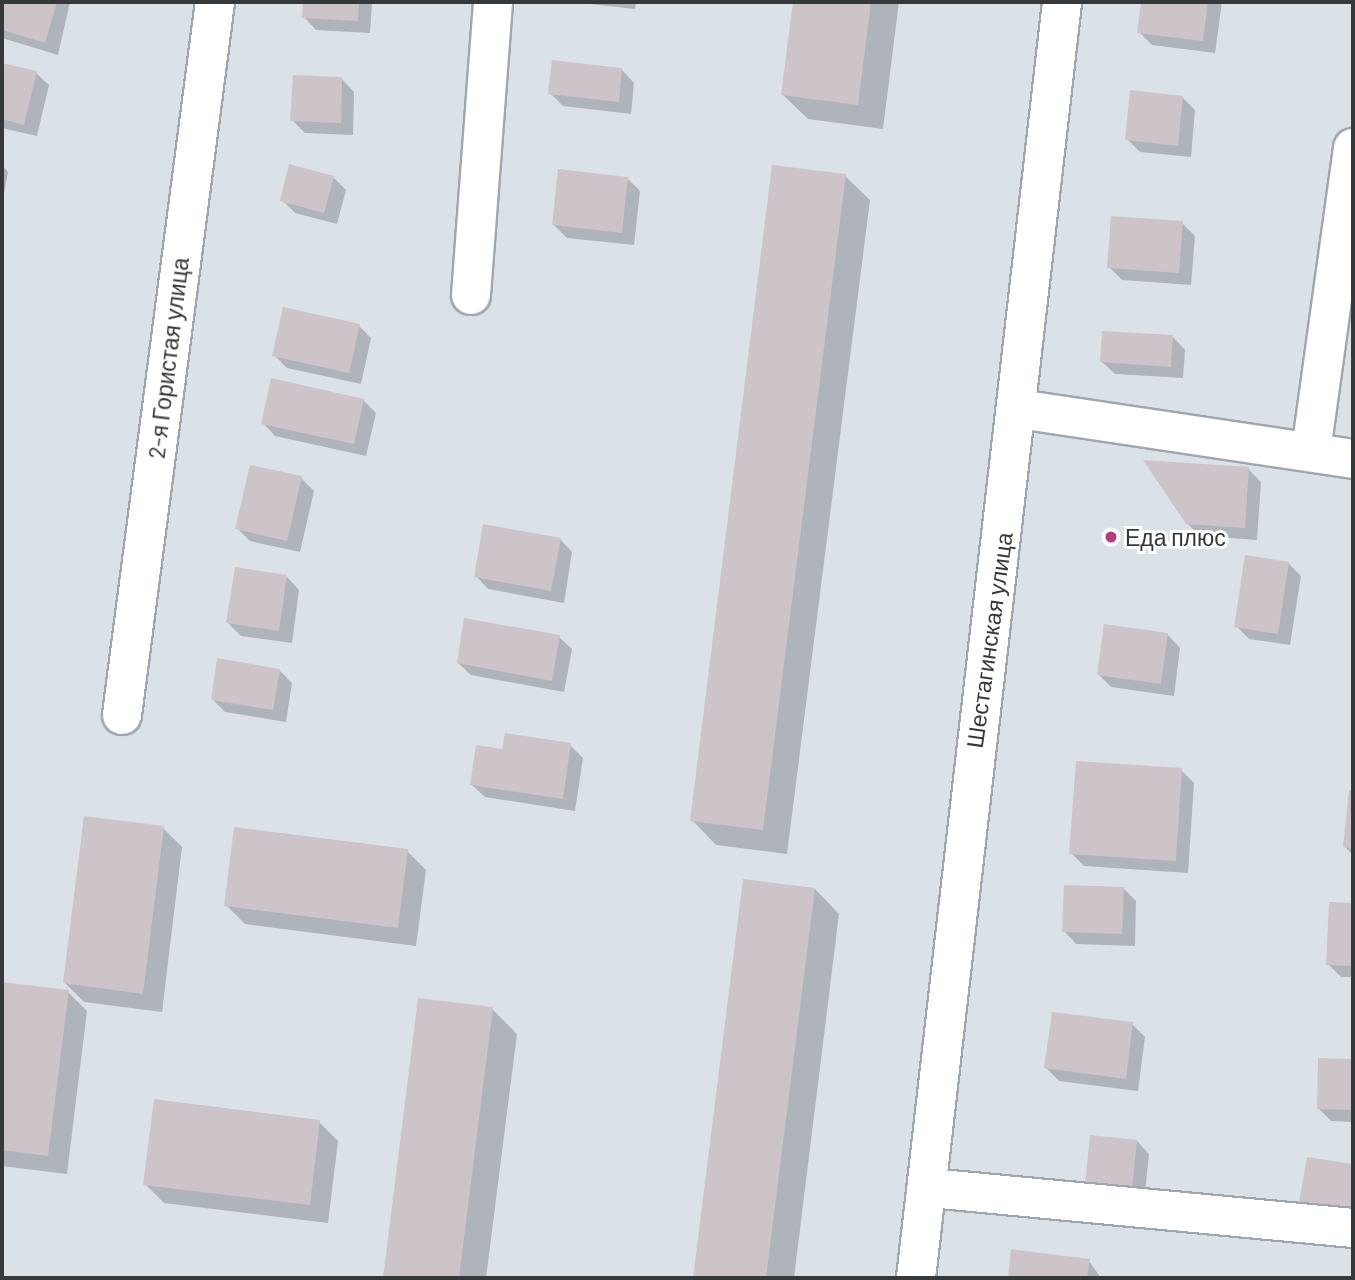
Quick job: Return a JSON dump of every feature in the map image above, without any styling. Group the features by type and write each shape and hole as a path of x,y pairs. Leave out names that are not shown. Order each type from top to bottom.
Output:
{"street":[{"name":"2-я Гористая улица","path":"122,715 215,2"},
{"path":"471,295 493,2"},
{"name":"Шестагинская улица","path":"916,1278 930,1188 961,848 1019,409 1062,2"},
{"path":"1311,451 1353,148"},
{"path":"1019,409 1353,459"},
{"path":"930,1188 1353,1228"}],"building":[{"path":"2,2 57,2 45,43 2,30"},
{"path":"303,2 359,2 358,21 302,18"},
{"path":"793,2 871,2 858,105 781,95"},
{"path":"1141,2 1208,2 1203,41 1137,33"},
{"path":"552,60 622,68 619,102 548,94"},
{"path":"2,63 37,71 24,125 2,119"},
{"path":"293,75 342,77 341,123 290,121"},
{"path":"1130,90 1183,96 1178,146 1125,140"},
{"path":"289,164 334,176 324,213 280,201"},
{"path":"772,165 846,174 763,830 690,821"},
{"path":"558,169 628,177 622,233 552,225"},
{"path":"1111,216 1183,221 1179,273 1107,268"},
{"path":"283,307 360,324 349,373 272,356"},
{"path":"1102,331 1173,335 1171,367 1100,362"},
{"path":"271,378 364,399 354,444 261,424"},
{"path":"1143,460 1249,467 1245,528 1186,524"},
{"path":"250,465 302,476 287,541 235,529"},
{"path":"483,524 561,538 551,591 474,577"},
{"path":"1245,555 1289,562 1278,634 1234,627"},
{"path":"235,567 287,575 279,631 226,623"},
{"path":"464,618 560,635 552,681 457,663"},
{"path":"1104,624 1168,633 1161,684 1097,675"},
{"path":"217,658 280,669 273,710 211,700"},
{"path":"505,733 571,743 563,799 470,785 476,745 502,749"},
{"path":"1076,761 1182,768 1176,861 1069,854"},
{"path":"1349,790 1353,791 1353,849 1343,847"},
{"path":"84,816 164,826 143,994 63,983"},
{"path":"234,827 408,849 398,928 224,906"},
{"path":"743,879 815,888 766,1278 693,1278"},
{"path":"1064,885 1124,887 1122,934 1062,932"},
{"path":"1329,902 1353,903 1353,966 1326,965"},
{"path":"2,982 69,990 48,1156 2,1150"},
{"path":"418,998 493,1007 459,1278 383,1278"},
{"path":"1052,1012 1133,1022 1126,1079 1044,1068"},
{"path":"1318,1058 1353,1059 1353,1110 1317,1109"},
{"path":"154,1099 320,1120 310,1205 143,1185"},
{"path":"1090,1135 1137,1140 1132,1190 1085,1185"},
{"path":"1307,1157 1353,1164 1353,1228 1296,1219"},
{"path":"1011,1249 1090,1259 1087,1278 1008,1278"}],"place":[{"name":"Еда плюс","path":"1111,537"}]}
